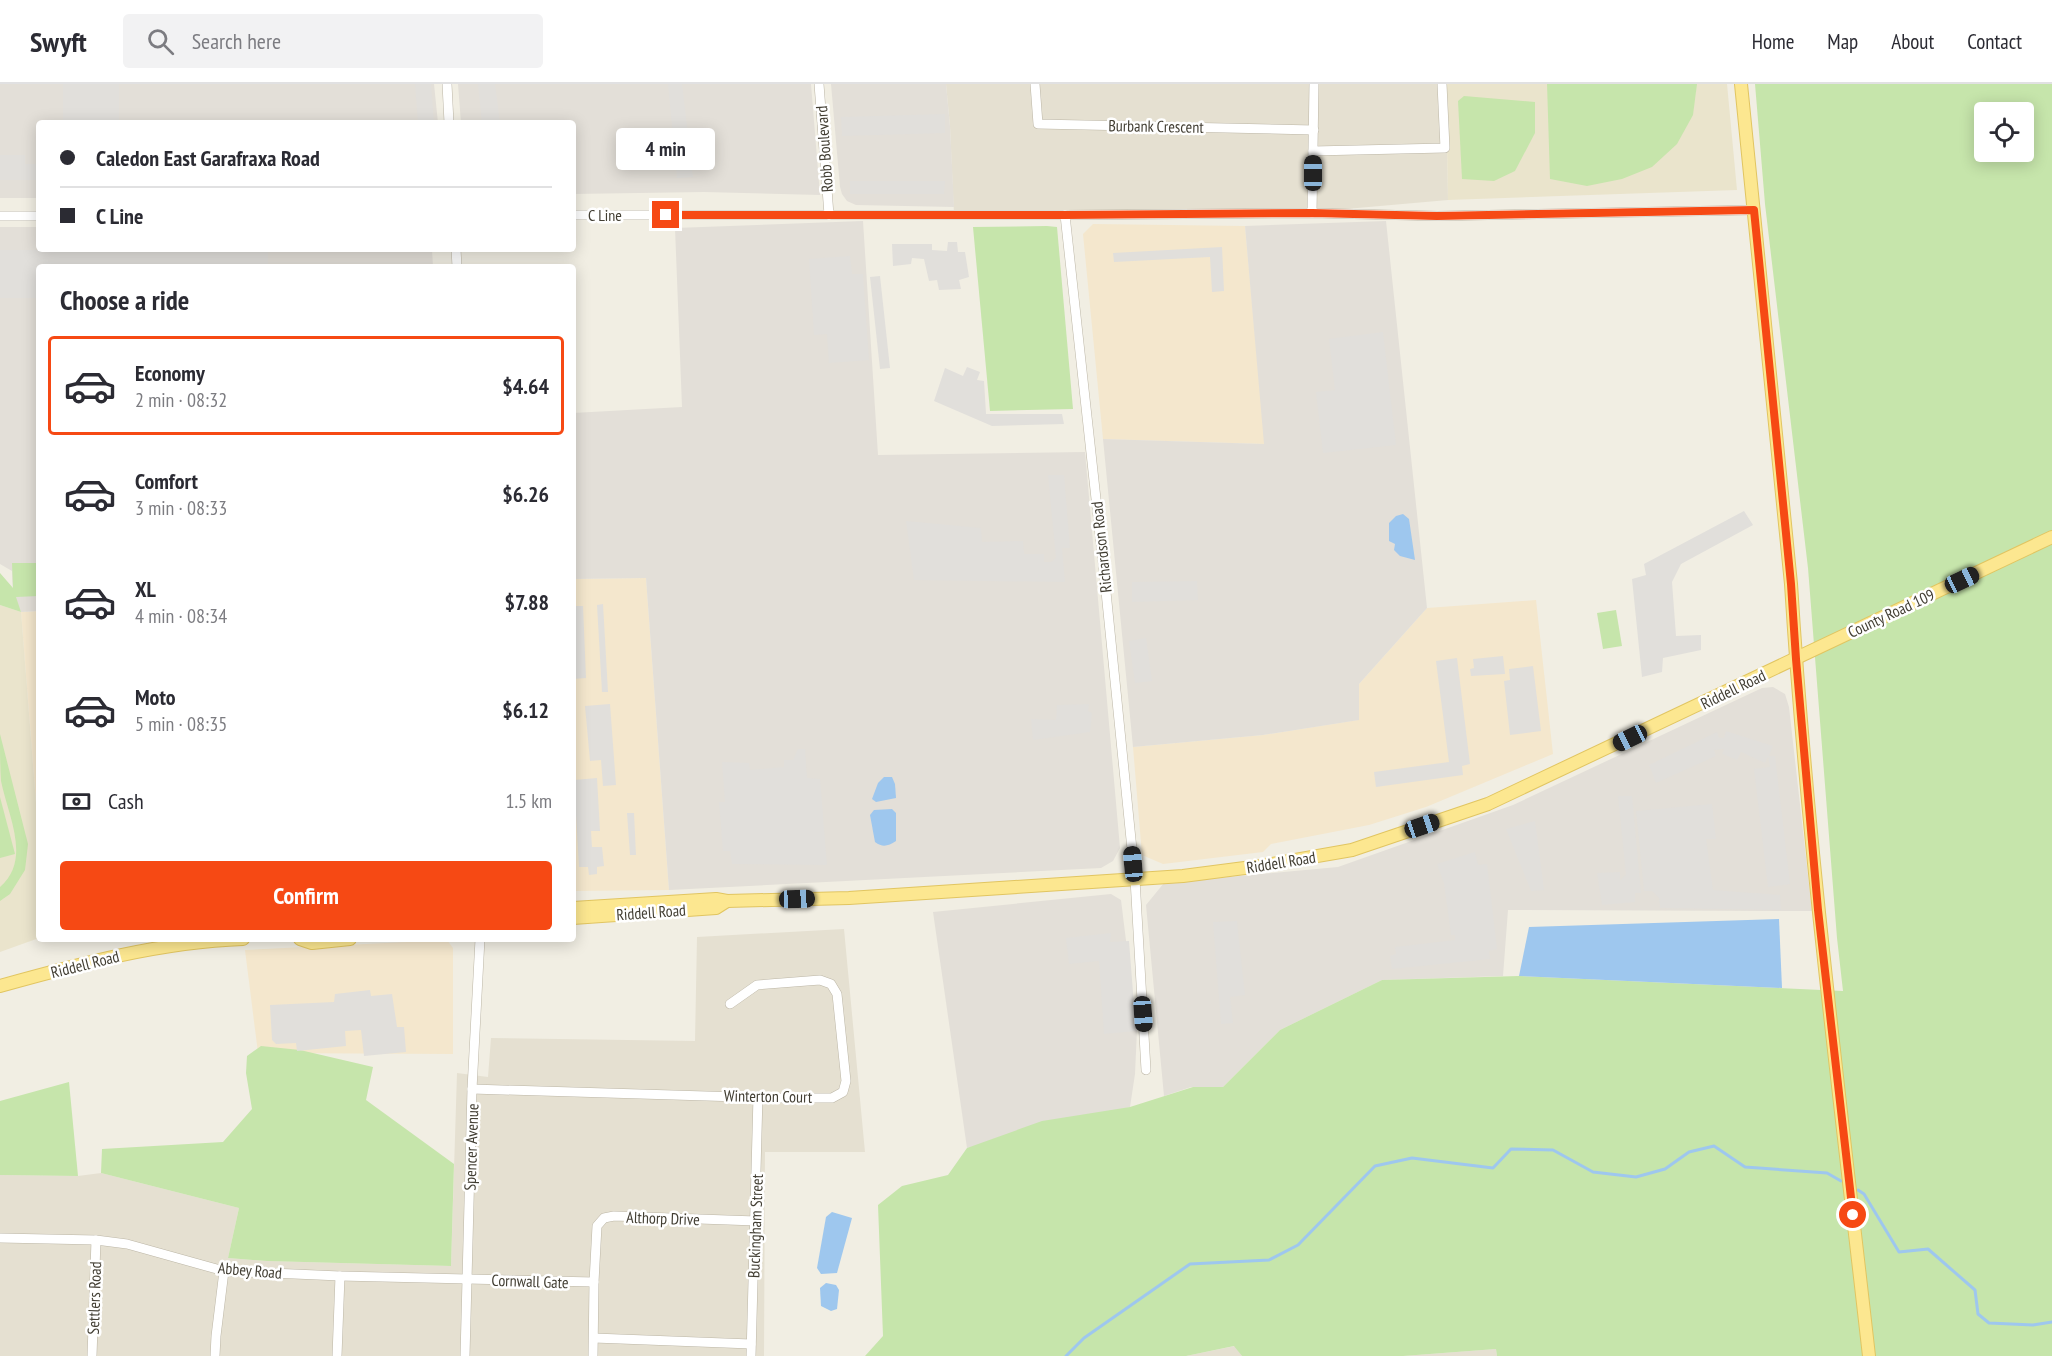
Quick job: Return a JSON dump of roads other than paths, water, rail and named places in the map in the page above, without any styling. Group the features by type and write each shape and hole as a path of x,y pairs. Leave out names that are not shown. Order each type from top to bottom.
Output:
{"main road":[{"path":"1741,84 1791,584 1818,910 1869,1356"},
{"name":"County Road 109","path":"1796,659 2052,537"},
{"name":"Riddell Road","path":"576,908 716,899 727,901 849,898 1184,876 1352,850 1488,804 1796,659"},
{"name":"Riddell Road","path":"576,918 716,908 727,901"},
{"name":"Riddell Road","path":"0,986 136,952 197,942"}],"street":[{"path":"447,84 449,120"},
{"name":"Robb Boulevard","path":"819,84 829,215"},
{"name":"Burbank Crescent","path":"1035,84 1038,124 1314,129"},
{"path":"1312,213 1314,84"},
{"path":"1313,151 1445,148 1442,84"},
{"name":"C Line","path":"576,215 1312,213 1437,216 1754,210"},
{"name":"Richardson Road","path":"1065,215 1104,563 1135,879 1146,1070"},
{"path":"0,216 36,216"},
{"name":"Spencer Avenue","path":"465,1356 472,1089 480,942"},
{"name":"Winterton Court","path":"472,1089 831,1098 843,1092 846,1081 837,994 831,984 820,980 757,985 730,1004"},
{"name":"Buckingham Street","path":"751,1356 758,1096"},
{"name":"Althorp Drive","path":"593,1356 597,1226 604,1218 615,1215 756,1221"},
{"name":"Abbey Road","path":"0,1238 96,1240 127,1244 224,1271 467,1278"},
{"name":"Settlers Road","path":"92,1356 96,1240"},
{"path":"215,1356 224,1271"},
{"path":"337,1356 340,1276"},
{"name":"Cornwall Gate","path":"467,1278 594,1282"},
{"path":"594,1338 751,1344"},
{"path":"1869,1356 1880,1356"}],"water":[{"path":"1403,514 1409,519 1415,560 1400,556 1394,550 1395,544 1389,541 1389,523 1396,516"},
{"path":"884,777 892,777 896,798 876,802 872,799 878,783"},
{"path":"892,809 896,813 896,841 883,846 875,842 870,815 874,810"},
{"path":"1779,919 1782,988 1519,976 1529,927"},
{"path":"832,1212 852,1218 837,1273 821,1274 817,1268 826,1217"},
{"path":"826,1283 836,1285 839,1290 837,1309 831,1311 821,1306 820,1288"}],"waterway":[{"path":"1066,1356 1084,1338 1190,1264 1269,1260 1298,1245 1375,1166 1412,1158 1493,1168 1511,1149 1553,1150 1593,1172 1636,1177 1665,1169 1689,1152 1714,1146 1745,1167 1827,1173 1841,1181"},
{"path":"1858,1190 1864,1194 1899,1252 1928,1249 1975,1290 1978,1314 1989,1323 2033,1325 2052,1322"}]}
